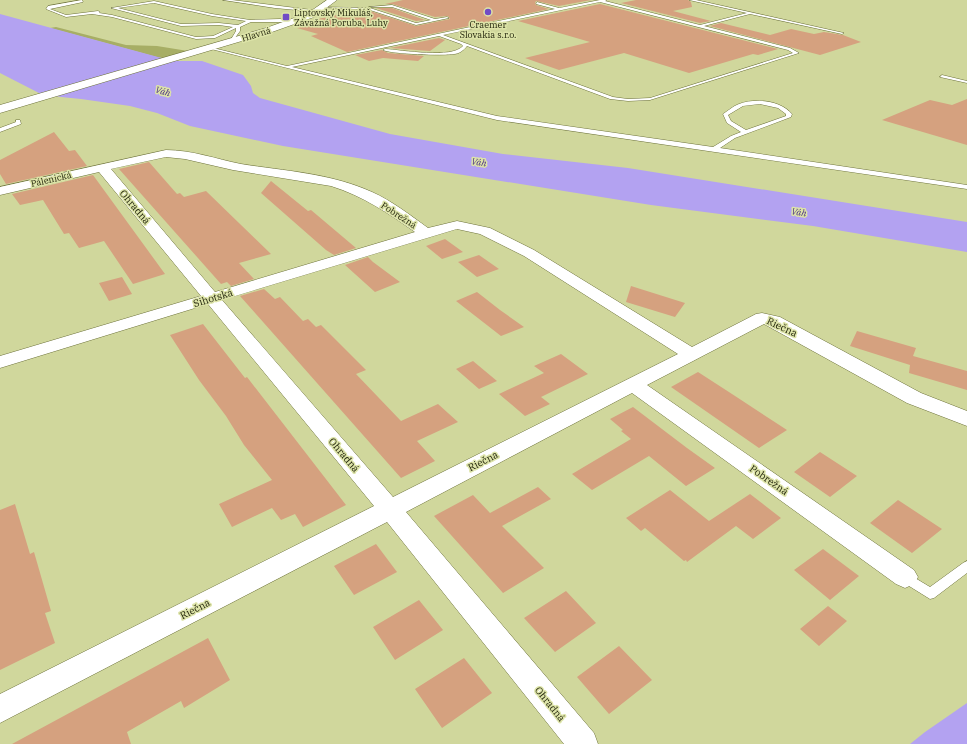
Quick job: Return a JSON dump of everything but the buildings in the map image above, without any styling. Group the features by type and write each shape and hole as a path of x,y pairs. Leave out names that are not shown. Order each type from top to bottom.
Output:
{"street":[{"name":"Hlavná","path":"0,109 293,22 321,9 331,0"},
{"name":"Pobrežná","path":"102,167 167,153 181,154 240,168 296,174 347,188 367,195 426,232 457,225 485,231 529,253 691,354"},
{"name":"Pálenická","path":"0,191 102,167"},
{"name":"Ohradná","path":"102,167 390,509 583,744"},
{"name":"Sihotská","path":"0,362 426,232"},
{"name":"Riečna","path":"0,709 762,318 774,321 914,398 967,419"},
{"name":"Pobrežná","path":"633,384 905,577"}],"lane":[{"path":"224,0 275,7 321,9 392,6 435,20"},
{"path":"545,5 547,3 546,0"},
{"path":"285,67 608,0"},
{"path":"691,0 842,33"},
{"path":"82,1 56,5 49,7 48,9 66,16 93,14 112,16 196,38 214,37 250,21"},
{"path":"440,35 612,98 628,100 650,99 797,53 600,1"},
{"path":"93,14 113,8 154,2 250,21 280,20 293,22"},
{"path":"275,7 284,3"},
{"path":"537,3 559,9"},
{"path":"113,8 181,25 219,24 238,26"},
{"path":"360,8 370,9 416,24 447,18"},
{"path":"699,26 749,13"},
{"path":"232,41 238,31 238,26"},
{"path":"375,49 448,54 463,49 465,46 463,44"},
{"path":"209,48 497,118 967,186"},
{"path":"942,76 967,82"},
{"path":"713,150 733,137 788,117 789,114 784,109 768,104 740,105 725,115 729,122 745,132"},
{"path":"0,130 15,125 19,123 18,121"},
{"path":"905,577 930,594 967,566"}],"green space":[{"path":"56,27 126,45 157,46 188,51 164,59 50,28"}],"water":[{"name":"Váh","path":"0,14 175,61 202,61 243,75 251,86 253,93 260,98 390,134 503,154 628,168 967,222 967,252 813,226 651,205 283,146 190,126 157,113 130,106 39,93 0,73"},
{"path":"967,703 967,744 910,744 925,732"}],"place":[{"name":"Craemer Slovakia s.r.o.","path":"488,12"},
{"name":"Liptovský Mikuláš, Závažná Poruba, Luhy","path":"286,17"}]}
